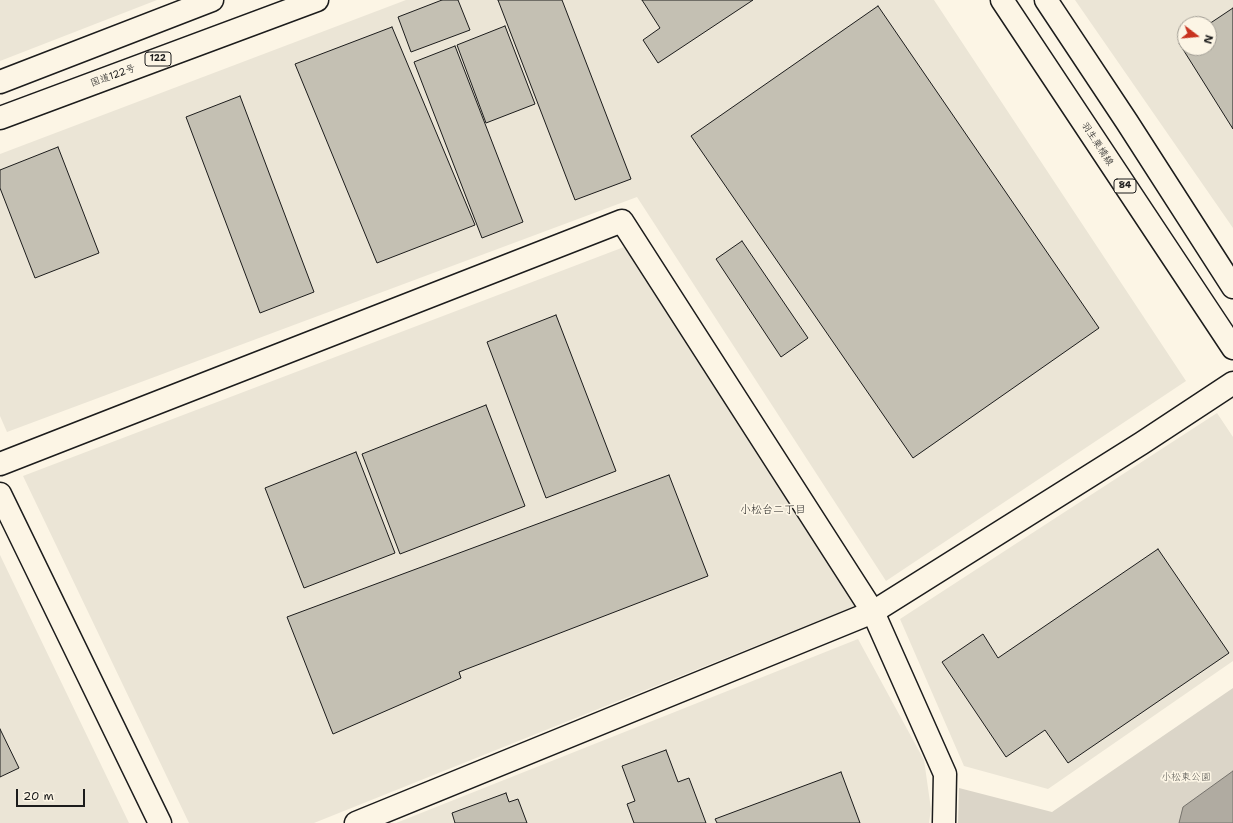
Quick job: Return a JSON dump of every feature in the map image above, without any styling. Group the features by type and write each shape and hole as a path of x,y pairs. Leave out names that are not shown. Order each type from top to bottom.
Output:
{"main road":[{"path":"0,82 212,0"},
{"name":"国道122号","path":"0,118 317,0"},
{"name":"羽生栗橋線","path":"1002,0 1233,348"},
{"path":"1046,0 1127,122 1233,287"},
{"path":"0,464 622,221 873,612 945,774 944,823"},
{"path":"356,823 873,612 1136,447 1233,383"},
{"path":"0,494 160,823"}],"shaded area":[{"path":"0,0 157,0 0,61"},
{"path":"406,0 934,0 1186,381 886,581 637,197 7,432 0,416 0,154"},
{"path":"1075,0 1233,0 1233,228"},
{"path":"624,247 855,606 314,823 189,823 23,476"},
{"path":"1217,413 1233,437 1233,661 1048,789 964,766 900,619"},
{"path":"0,555 129,823 0,823"},
{"path":"858,639 924,760 931,809 929,823 396,823"},
{"path":"1233,771 1233,823 1179,823 1183,807"}],"green space":[{"name":"小松東公園","path":"1233,688 1233,823 958,823 959,788 1052,812"}],"building":[{"path":"442,0 458,0 470,30 411,52 398,17"},
{"path":"498,0 562,0 631,179 575,200"},
{"path":"642,0 753,0 658,63 643,40 660,28"},
{"path":"878,6 1099,328 913,458 691,136"},
{"path":"1233,8 1233,129 1187,56 1217,56 1217,19"},
{"path":"505,26 535,104 486,123 457,45"},
{"path":"392,27 475,225 377,263 295,64"},
{"path":"455,46 523,222 482,238 414,62"},
{"path":"240,96 314,292 260,313 186,117"},
{"path":"58,147 99,253 35,278 0,188 0,170"},
{"path":"742,241 808,338 781,357 716,259"},
{"path":"556,315 616,471 546,498 487,342"},
{"path":"486,405 525,506 400,554 362,454"},
{"path":"356,452 395,553 304,588 265,488"},
{"path":"669,475 708,576 459,672 461,678 333,734 287,617"},
{"path":"1158,549 1229,653 1068,763 1045,730 1006,757 942,662 983,634 998,658"},
{"path":"0,729 19,768 0,777"},
{"path":"666,750 678,782 689,778 706,823 634,823 627,804 635,801 622,766"},
{"path":"841,772 860,823 717,823 715,819"},
{"path":"506,793 509,802 518,799 527,823 455,823 452,813"}],"district":[{"name":"小松台二丁目","path":"773,510"}]}
